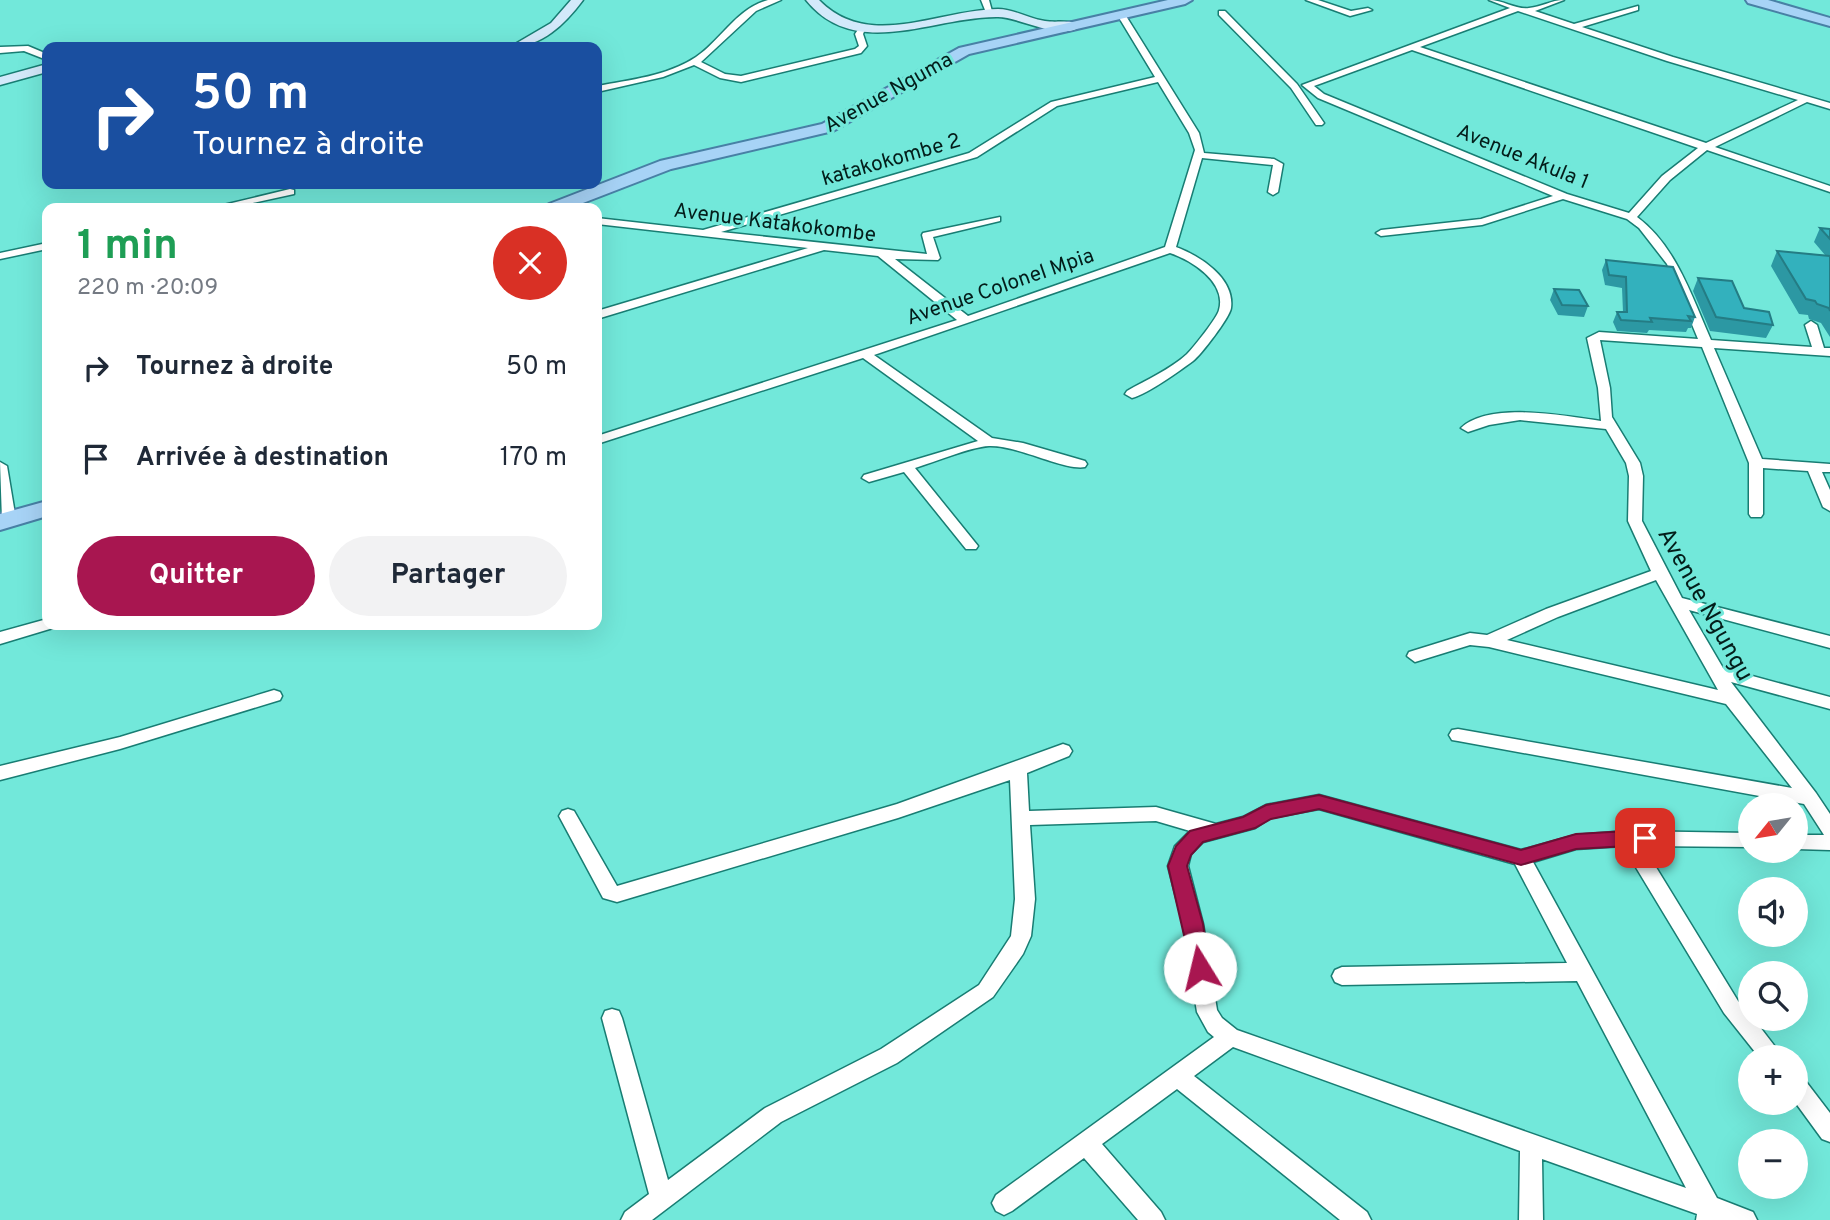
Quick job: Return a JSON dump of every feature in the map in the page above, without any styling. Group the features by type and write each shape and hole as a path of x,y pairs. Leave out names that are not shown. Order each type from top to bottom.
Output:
{"main road":[{"name":"Avenue Nguma","path":"568,203 666,165 827,128 958,53 1185,0"},
{"path":"1753,0 1830,22"},
{"path":"4,521 42,510"}],"street":[{"path":"525,42 555,26 576,0"},
{"path":"602,88 672,72 694,62 757,5 777,0"},
{"path":"812,0 818,9 831,17 862,27 918,27 990,13 1011,14 1026,21 1042,34"},
{"path":"985,0 990,13"},
{"path":"1288,0 1296,0"},
{"path":"1310,0 1350,14 1368,10"},
{"path":"1493,0 1830,106"},
{"path":"1293,86 1307,85 1524,9 1560,0"},
{"path":"1574,27 1635,8"},
{"path":"1222,13 1293,86 1319,123"},
{"path":"1122,16 1195,133 1200,150 1170,249 1188,254 1208,269 1224,299 1225,312 1191,357 1132,394"},
{"path":"1026,21 1075,26"},
{"path":"694,62 723,76 746,78 858,51 863,46 859,34 862,27"},
{"path":"1412,47 1830,189"},
{"path":"0,50 25,48 42,55"},
{"path":"0,81 42,69"},
{"name":"katakokombe 2","path":"704,233 973,155 1054,104 1159,79"},
{"name":"Avenue Akula 1","path":"1307,85 1321,96 1563,196 1631,217 1653,236 1672,264 1756,463 1756,514"},
{"path":"1631,217 1666,177 1703,148 1807,99"},
{"path":"1198,155 1274,162 1278,164 1279,170 1273,192"},
{"path":"239,203 290,192"},
{"path":"1381,233 1482,222 1563,196"},
{"path":"886,255 934,258 927,235 996,219"},
{"name":"Avenue Katakokombe","path":"602,222 886,255 966,321"},
{"path":"0,256 42,247"},
{"path":"602,314 806,255 822,247"},
{"name":"Avenue Colonel Mpia","path":"602,438 966,321 1170,249"},
{"path":"1811,325 1830,366"},
{"name":"Avenue Ngungu","path":"1705,341 1594,337 1604,388 1605,417 1633,463 1636,476 1635,521 1675,601 1732,699 1819,806 1830,830"},
{"path":"1705,341 1824,351"},
{"path":"863,353 988,442"},
{"path":"1468,429 1489,419 1508,415 1610,425"},
{"path":"869,478 988,442 1023,447 1080,464"},
{"path":"1756,463 1830,468"},
{"path":"0,466 4,521"},
{"path":"1813,466 1830,507"},
{"path":"907,467 971,546"},
{"path":"1489,641 1660,573"},
{"path":"1675,601 1830,642"},
{"path":"0,638 42,625"},
{"path":"1415,656 1470,639 1489,641 1732,699"},
{"path":"1715,672 1830,704"},
{"path":"0,773 120,743 274,696"},
{"path":"1458,735 1819,806"},
{"path":"568,816 610,892 617,894 866,820 1018,770 1063,751"},
{"path":"633,1220 773,1115 889,1056 986,991 1016,948 1021,936 1025,899 1018,770"},
{"path":"1738,840 1628,838 1576,842 1521,858 1319,802 1266,812 1248,822 1197,836 1182,851 1178,866 1193,924 1207,1012 1215,1025 1230,1037 1531,1144 1708,1214 1745,1220"},
{"path":"1022,818 1156,814 1217,831"},
{"path":"1628,838 1688,941 1731,1007 1762,1045"},
{"path":"1808,842 1830,843"},
{"path":"1521,858 1708,1214"},
{"path":"1342,976 1582,972"},
{"path":"612,1018 661,1197"},
{"path":"1004,1203 1230,1037"},
{"path":"1177,1076 1359,1220"},
{"path":"1808,1102 1830,1131"},
{"path":"1086,1143 1153,1220"},
{"path":"1531,1144 1531,1220"}],"building":[{"path":"1820,228 1830,229 1830,239"},
{"path":"1777,251 1830,256 1830,311 1815,301 1806,299"},
{"path":"1606,260 1673,267 1695,317 1688,316 1691,321 1650,318 1652,322 1621,320 1617,312 1627,312 1626,277 1609,275"},
{"path":"1698,278 1732,281 1744,308 1769,312 1773,325 1716,317"},
{"path":"1554,289 1579,290 1588,306 1562,305"}],"route":[{"path":"1200,968 1193,924 1178,866 1182,851 1197,836 1248,822 1266,812 1319,802 1521,858 1576,842 1645,838"}]}
